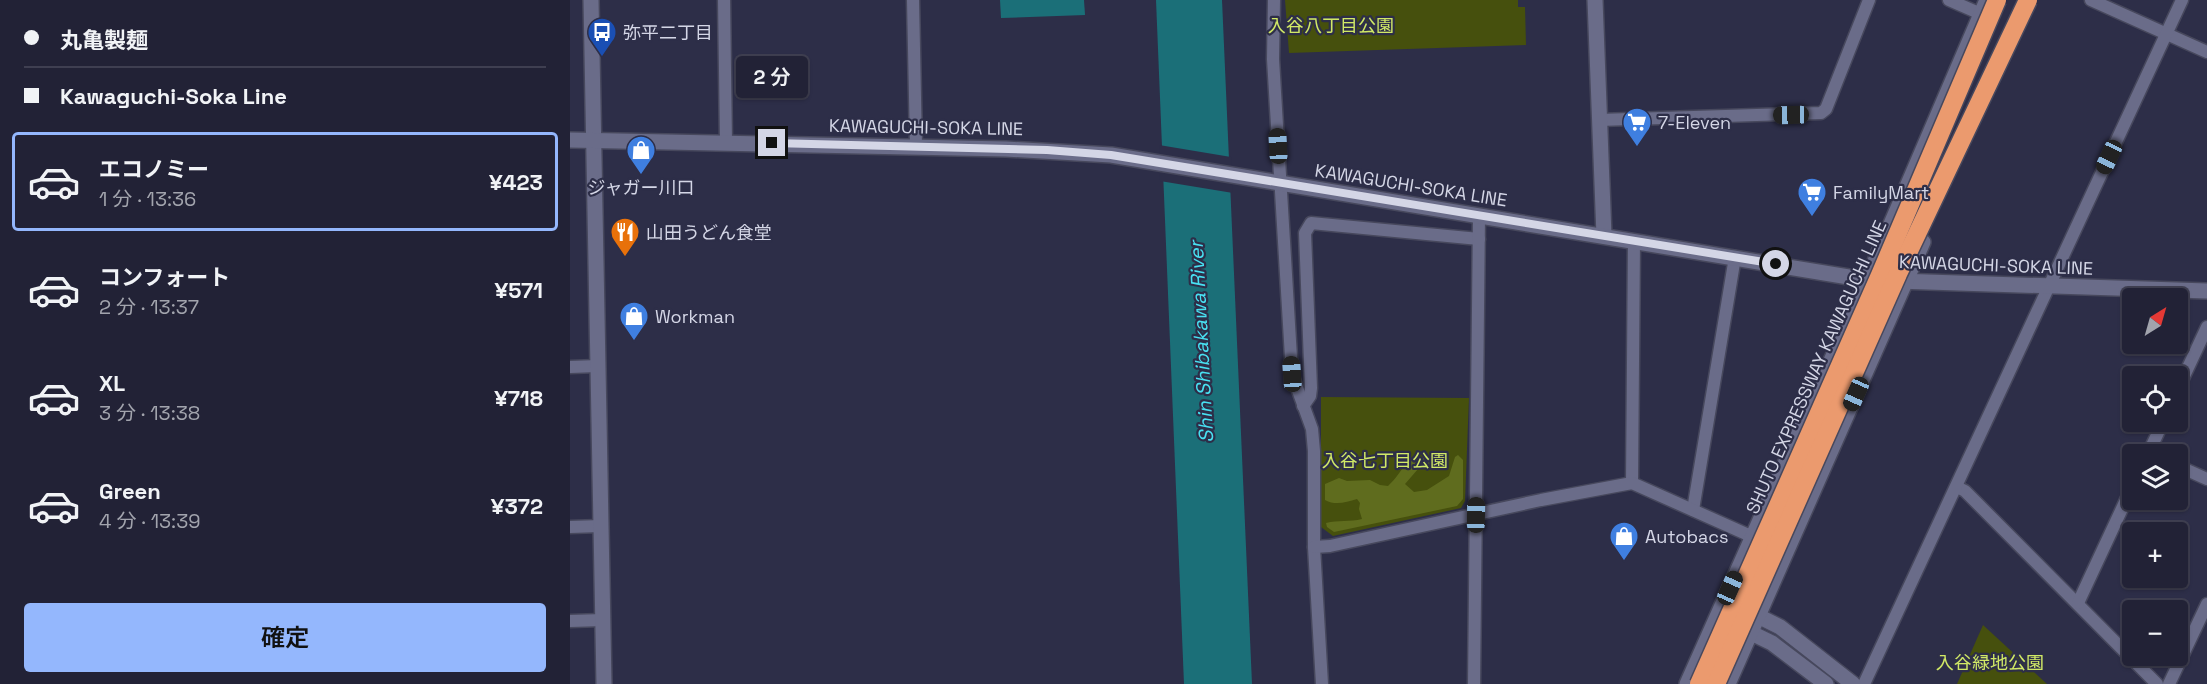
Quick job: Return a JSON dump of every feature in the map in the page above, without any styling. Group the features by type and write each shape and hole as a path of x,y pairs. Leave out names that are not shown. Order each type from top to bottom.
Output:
{"highway":[{"name":"SHUTO EXPRESSWAY KAWAGUCHI LINE","path":"1699,684 1880,275 1997,0"},
{"name":"SHUTO EXPRESSWAY KAWAGUCHI LINE","path":"1716,684 1898,274 2028,0"}],"main road":[{"path":"591,0 604,684"},
{"path":"1594,0 1604,236"},
{"path":"1728,684 1905,281 2035,0"},
{"path":"1687,684 1867,280 1984,7"},
{"name":"KAWAGUCHI-SOKA LINE","path":"570,140 1047,150 1130,159 1867,280 2207,291"},
{"path":"1721,609 1739,607 1780,627 1853,684"},
{"path":"1721,609 1732,624 1772,643 1826,684"}],"street":[{"path":"724,0 726,142"},
{"path":"913,0 916,146"},
{"path":"1274,0 1273,58 1292,374 1312,429 1314,451 1314,547 1322,684"},
{"path":"1599,120 1821,113 1826,109 1869,0"},
{"path":"1949,0 1984,7"},
{"path":"2091,0 2207,52"},
{"path":"1864,684 2182,0"},
{"path":"1474,684 1479,215"},
{"path":"1303,406 1310,396 1311,388 1305,233 1311,223 1479,239"},
{"path":"1632,483 1634,241"},
{"path":"1693,510 1735,257"},
{"path":"2188,368 2207,327"},
{"path":"570,367 598,366"},
{"path":"2188,470 2207,479"},
{"path":"1314,547 1330,546 1632,483 1752,537"},
{"path":"1957,487 1965,491 2157,684"},
{"path":"2078,603 2122,509"},
{"path":"570,527 601,526"},
{"path":"2169,684 2207,604"},
{"path":"570,621 603,620"}],"green space":[{"name":"入谷八丁目公園","path":"1285,0 1518,0 1518,7 1525,7 1526,45 1289,53"},
{"name":"入谷七丁目公園","path":"1321,397 1469,398 1465,501 1461,508 1333,536 1321,527"},
{"path":"1458,455 1463,460 1463,499 1457,506 1334,532 1327,527 1326,523 1362,519 1360,503 1357,499 1337,503 1325,500 1325,484 1339,478 1347,481 1370,480 1388,486 1411,460 1424,457 1435,458 1438,465 1418,469 1405,484 1414,492 1427,490 1449,476 1455,457"},
{"name":"入谷緑地公園","path":"1983,625 2047,684 1957,684"}],"water":[{"path":"1000,0 1084,0 1085,15 1001,18"},
{"name":"Shin Shibakawa River","path":"1156,0 1222,0 1252,684 1184,684"}],"pier":[{"path":"1159,145 1231,157 1233,193 1160,181"}],"place":[{"name":"弥平二丁目","path":"602,58"},
{"name":"7-Eleven","path":"1637,148"},
{"name":"ジャガー川口","path":"641,176"},
{"name":"FamilyMart","path":"1812,218"},
{"name":"山田うどん食堂","path":"625,258"},
{"name":"Workman","path":"634,342"},
{"name":"Autobacs","path":"1624,562"}],"route":[{"path":"772,143 1047,150 1111,155 1776,264"}]}
